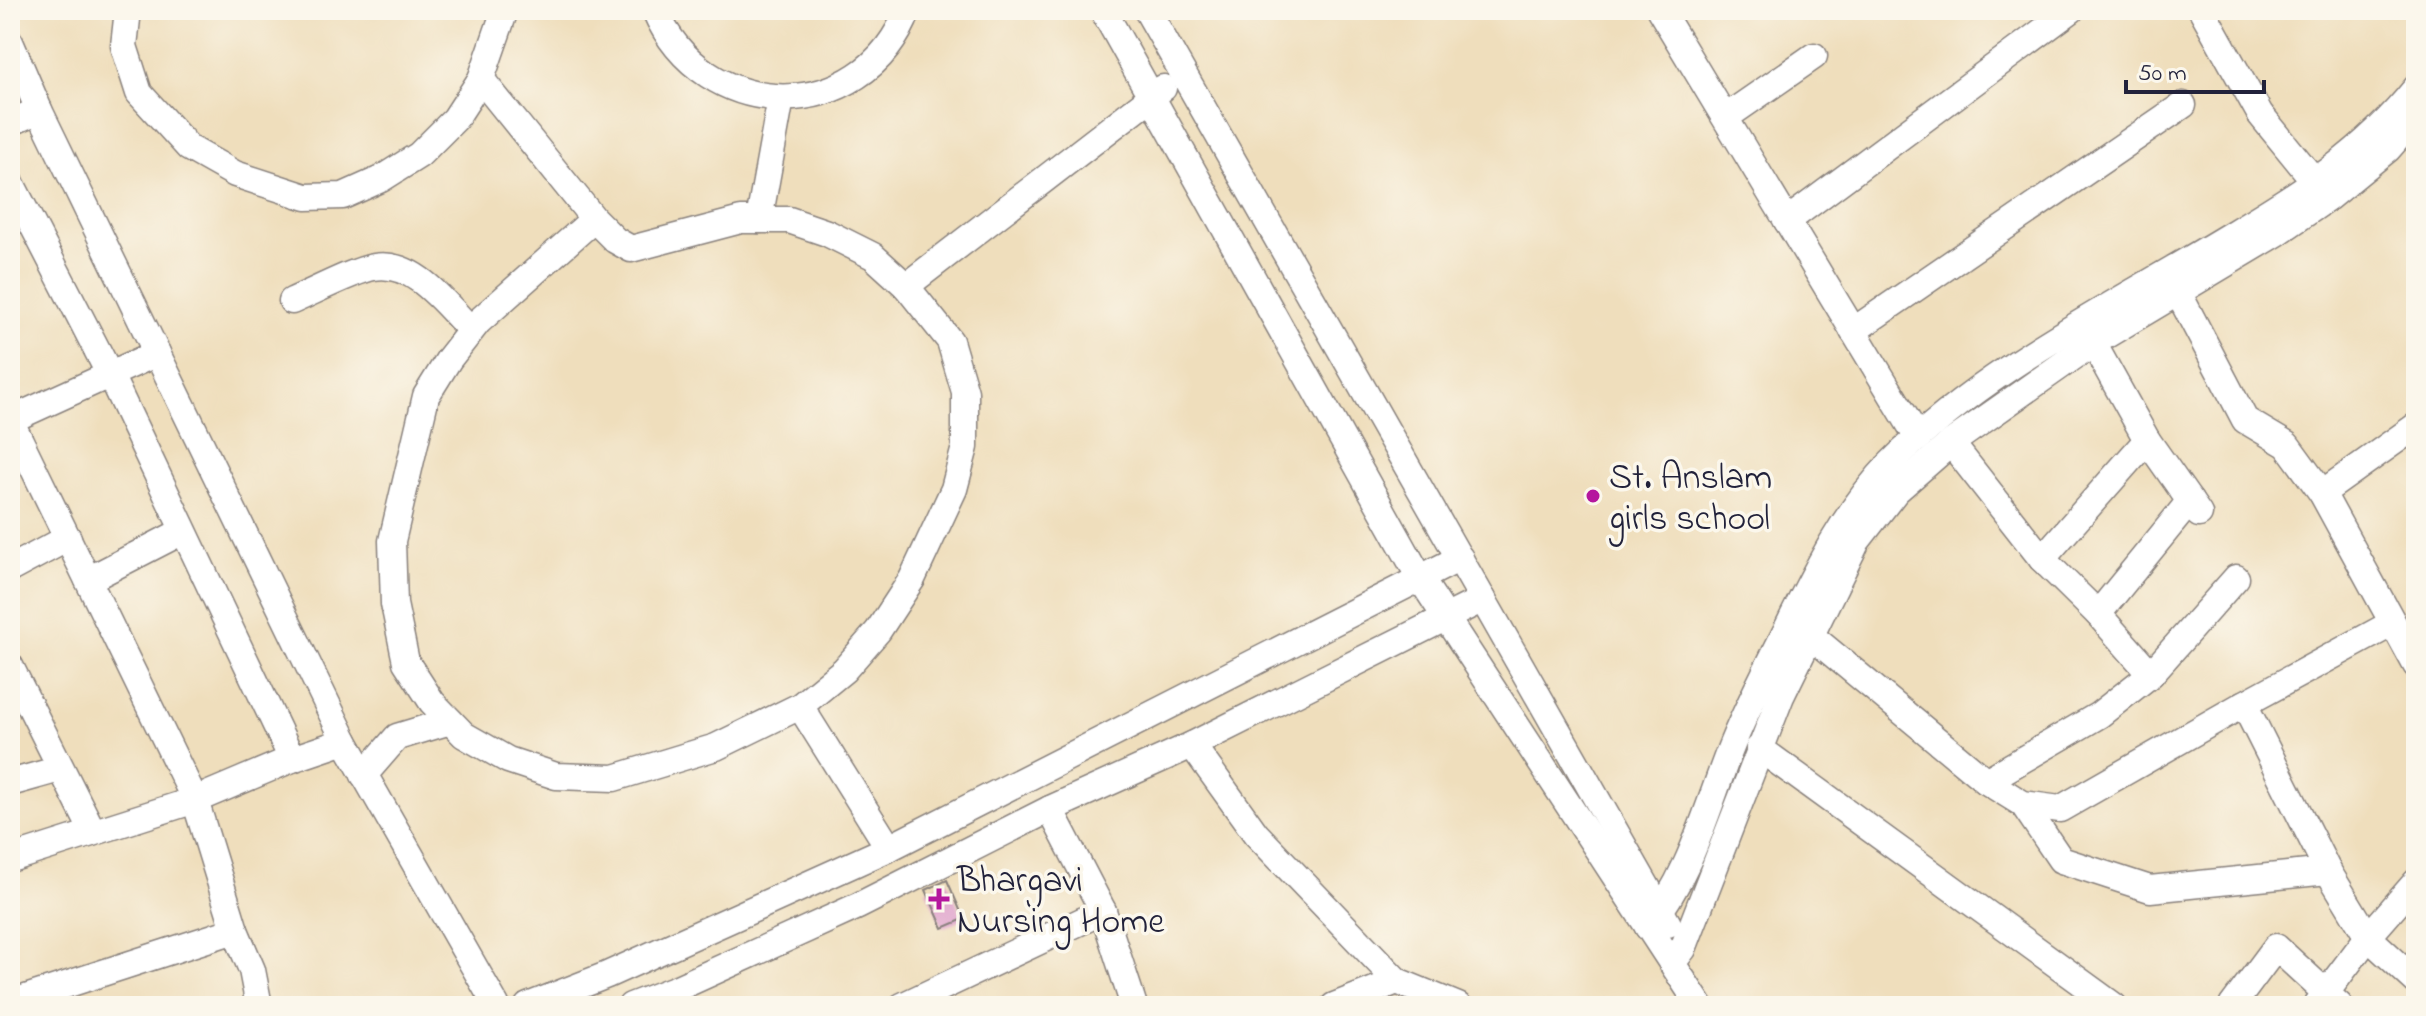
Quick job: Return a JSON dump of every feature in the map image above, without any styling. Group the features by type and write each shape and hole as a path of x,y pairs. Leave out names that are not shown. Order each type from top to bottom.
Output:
{"street":[{"path":"128,10 124,46 139,93 189,148 235,174 306,197 343,196 381,179 419,155 455,119 481,79 505,10"},
{"path":"655,10 676,47 705,74 742,92 781,98 821,92 857,75 886,48 908,10"},
{"path":"1103,10 1420,578 1678,956 1721,1006"},
{"path":"1147,10 1483,599 1654,919"},
{"path":"1660,10 1918,438"},
{"path":"1787,221 2071,10"},
{"path":"2202,10 2260,114 2322,190"},
{"path":"10,42 39,110 345,741 496,1006 506,1003 525,1006 607,975 889,848 1460,558"},
{"path":"1726,117 1814,56"},
{"path":"906,286 1182,73"},
{"path":"481,79 594,219 615,240 631,249 741,220 789,220 827,233 873,256 906,286 950,341 965,392 965,447 954,489 918,567 878,631 844,670 800,706 716,747 614,778 556,776 508,760 464,735 432,702 406,662 394,604 392,541 426,396 471,330 594,219"},
{"path":"1700,1006 1678,956 1781,696 1801,628 1846,518 1874,482 1918,438 2052,340 2277,233 2322,190 2416,88"},
{"path":"759,220 781,98"},
{"path":"1853,331 2183,105"},
{"path":"10,123 39,110"},
{"path":"2322,190 2388,149 2416,117"},
{"path":"10,181 110,375 292,759"},
{"path":"292,301 373,267 396,267 423,282 471,330"},
{"path":"1654,919 1678,881 1730,748 1801,628 1875,516 1896,491 1951,443 2172,284"},
{"path":"2172,284 2245,420 2287,445 2322,493 2416,665"},
{"path":"2093,343 2147,440 2194,508 2098,614"},
{"path":"157,353 10,420 195,800 235,930 252,970 259,1006"},
{"path":"2322,493 2416,426"},
{"path":"2042,559 2147,440"},
{"path":"1951,443 2042,559 2098,614 2151,674"},
{"path":"88,580 183,531"},
{"path":"10,569 68,538"},
{"path":"1986,781 2099,715 2151,674 2236,578"},
{"path":"631,1006 681,998 1050,809 1192,745 1483,599"},
{"path":"2023,804 2060,809 2391,624"},
{"path":"1801,628 1986,781 2023,804 2061,860 2150,889 2328,871"},
{"path":"10,666 20,710 60,769 93,832"},
{"path":"2244,704 2328,871 2368,937 2416,981"},
{"path":"800,706 889,848"},
{"path":"364,775 397,737 450,721"},
{"path":"10,859 195,800 292,759 345,741"},
{"path":"1192,745 1256,834 1397,981 1458,1006"},
{"path":"1759,748 2114,1006"},
{"path":"10,783 60,769"},
{"path":"1050,809 1103,911 1134,1006"},
{"path":"2232,1006 2276,947 2328,1002 2368,937 2416,882"},
{"path":"902,1006 1103,911"},
{"path":"10,1003 235,930"},
{"path":"1334,1006 1397,981"}],"building":[{"path":"947,880 964,919 943,928 926,890"}],"place":[{"name":"St. Anslam girls school","path":"1593,496"},
{"name":"Bhargavi Nursing Home","path":"939,899"}]}
